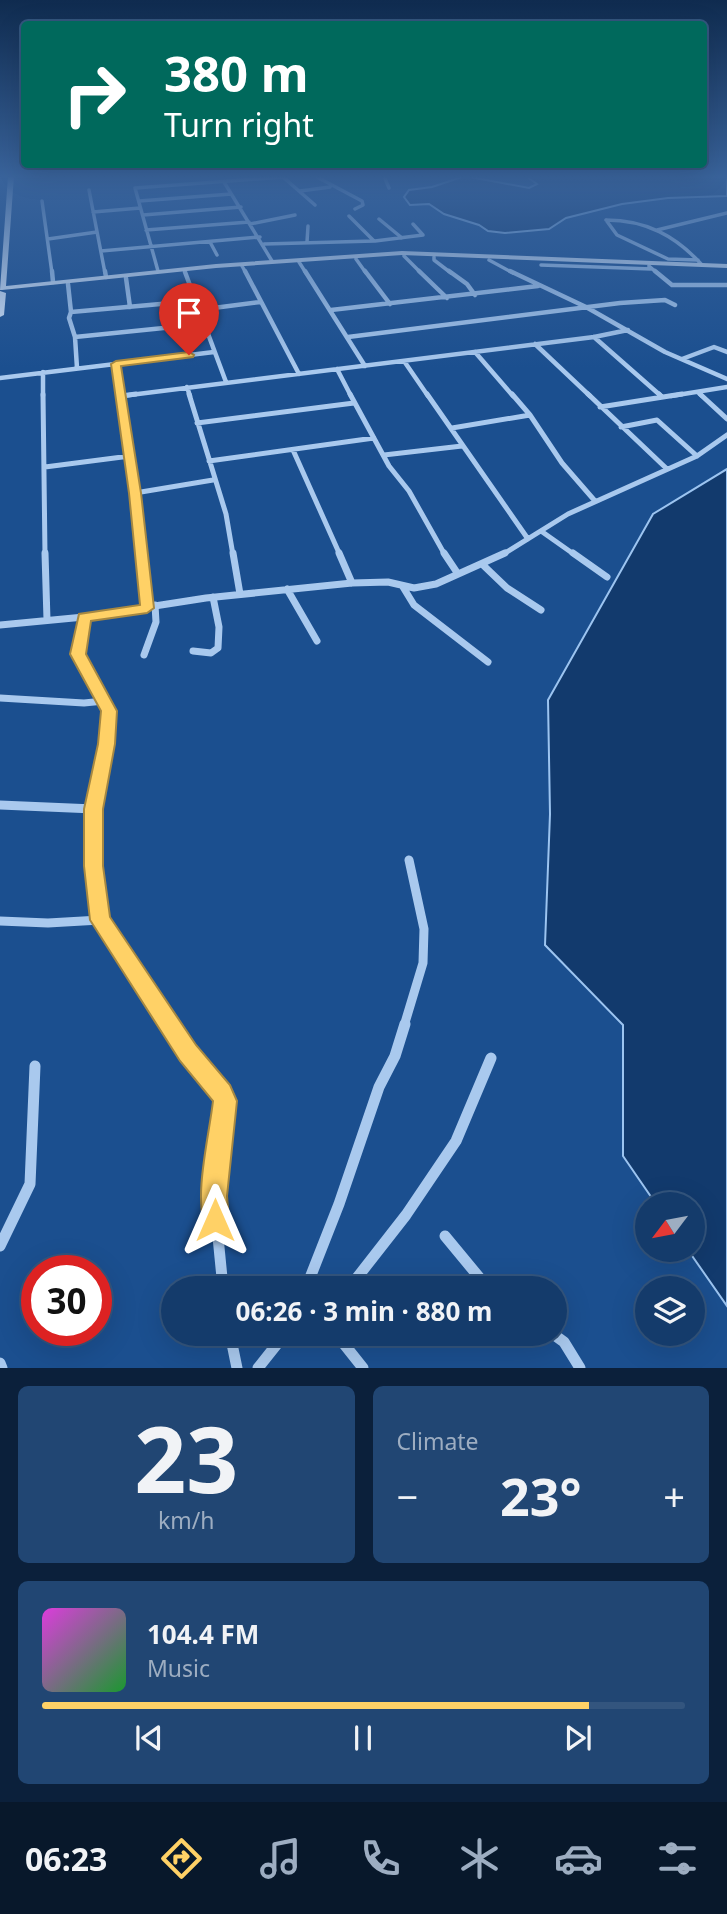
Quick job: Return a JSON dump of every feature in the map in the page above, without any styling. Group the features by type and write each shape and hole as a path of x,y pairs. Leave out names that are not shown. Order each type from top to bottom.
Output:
{"main road":[{"path":"0,315 7,240"},
{"path":"3,290 158,271 402,253 700,262 727,267"},
{"path":"3,290 299,262 404,256 651,268 727,267"}],"street":[{"path":"48,240 53,282"},
{"path":"99,240 106,277"},
{"path":"150,240 158,271"},
{"path":"101,251 232,240"},
{"path":"262,240 272,261"},
{"path":"264,244 385,240"},
{"path":"627,240 668,259 700,262"},
{"path":"675,240 684,245 700,262"},
{"path":"210,242 218,255"},
{"path":"404,256 447,298"},
{"path":"434,257 434,260 467,284 475,295"},
{"path":"356,259 390,304"},
{"path":"489,260 586,307 681,359 727,379"},
{"path":"299,262 365,366"},
{"path":"541,265 651,268 672,285 727,285"},
{"path":"242,267 299,374"},
{"path":"185,272 226,382"},
{"path":"126,278 130,307"},
{"path":"68,284 71,312 69,318 75,337 77,368"},
{"path":"331,310 538,286"},
{"path":"348,337 586,307 665,300 675,305"},
{"path":"71,312 194,301"},
{"path":"198,310 260,302"},
{"path":"75,337 204,324"},
{"path":"121,396 404,362 594,337 628,330"},
{"path":"594,337 662,397"},
{"path":"535,344 667,469"},
{"path":"681,359 713,347 727,352"},
{"path":"0,378 214,352"},
{"path":"475,352 530,415 562,463 595,500"},
{"path":"404,362 528,539"},
{"path":"116,364 151,607 156,622 144,655"},
{"path":"337,369 384,455 409,491 433,538 458,574"},
{"path":"43,372 43,509 47,621"},
{"path":"187,387 226,514 240,594"},
{"path":"600,407 727,387"},
{"path":"698,392 727,419"},
{"path":"197,423 354,403"},
{"path":"452,428 530,415"},
{"path":"621,427 657,420 697,456"},
{"path":"0,625 84,617 212,597 352,583 388,582 403,587 425,586 483,565 595,500 697,456 727,435"},
{"path":"209,461 374,438"},
{"path":"384,455 463,446"},
{"path":"293,450 352,583"},
{"path":"45,467 130,456"},
{"path":"135,493 214,480"},
{"path":"541,531 607,577"},
{"path":"483,565 507,588 541,610"},
{"path":"403,587 414,605 488,662"},
{"path":"287,589 317,641"},
{"path":"193,651 211,653 218,648 219,627 212,597"},
{"path":"84,617 78,654 109,711 94,809 93,866 100,920 188,1053 222,1093 225,1101 214,1196 222,1276"},
{"path":"0,698 84,703 104,701"},
{"path":"0,805 94,809"},
{"path":"311,1276 339,1204 379,1087 395,1056 423,962 424,929 409,860"},
{"path":"0,921 48,923 100,920"},
{"path":"359,1276 384,1245 456,1141 491,1058"},
{"path":"0,1246 30,1184 35,1066"},
{"path":"445,1236 478,1276"},
{"path":"232,1346 237,1368"},
{"path":"258,1368 276,1346"},
{"path":"346,1346 363,1368"},
{"path":"566,1346 580,1368"},
{"path":"0,1363 2,1368"}],"water":[{"path":"727,469 727,1306 696,1262 705,1262 705,1192 648,1192 623,1156 623,1025 545,945 550,814 548,700 653,514"}],"route":[{"path":"189,355 116,364 135,493 147,608 84,617 78,654 109,711 94,809 93,866 100,920 188,1053 222,1093 225,1101 214,1196 215,1220"}]}
